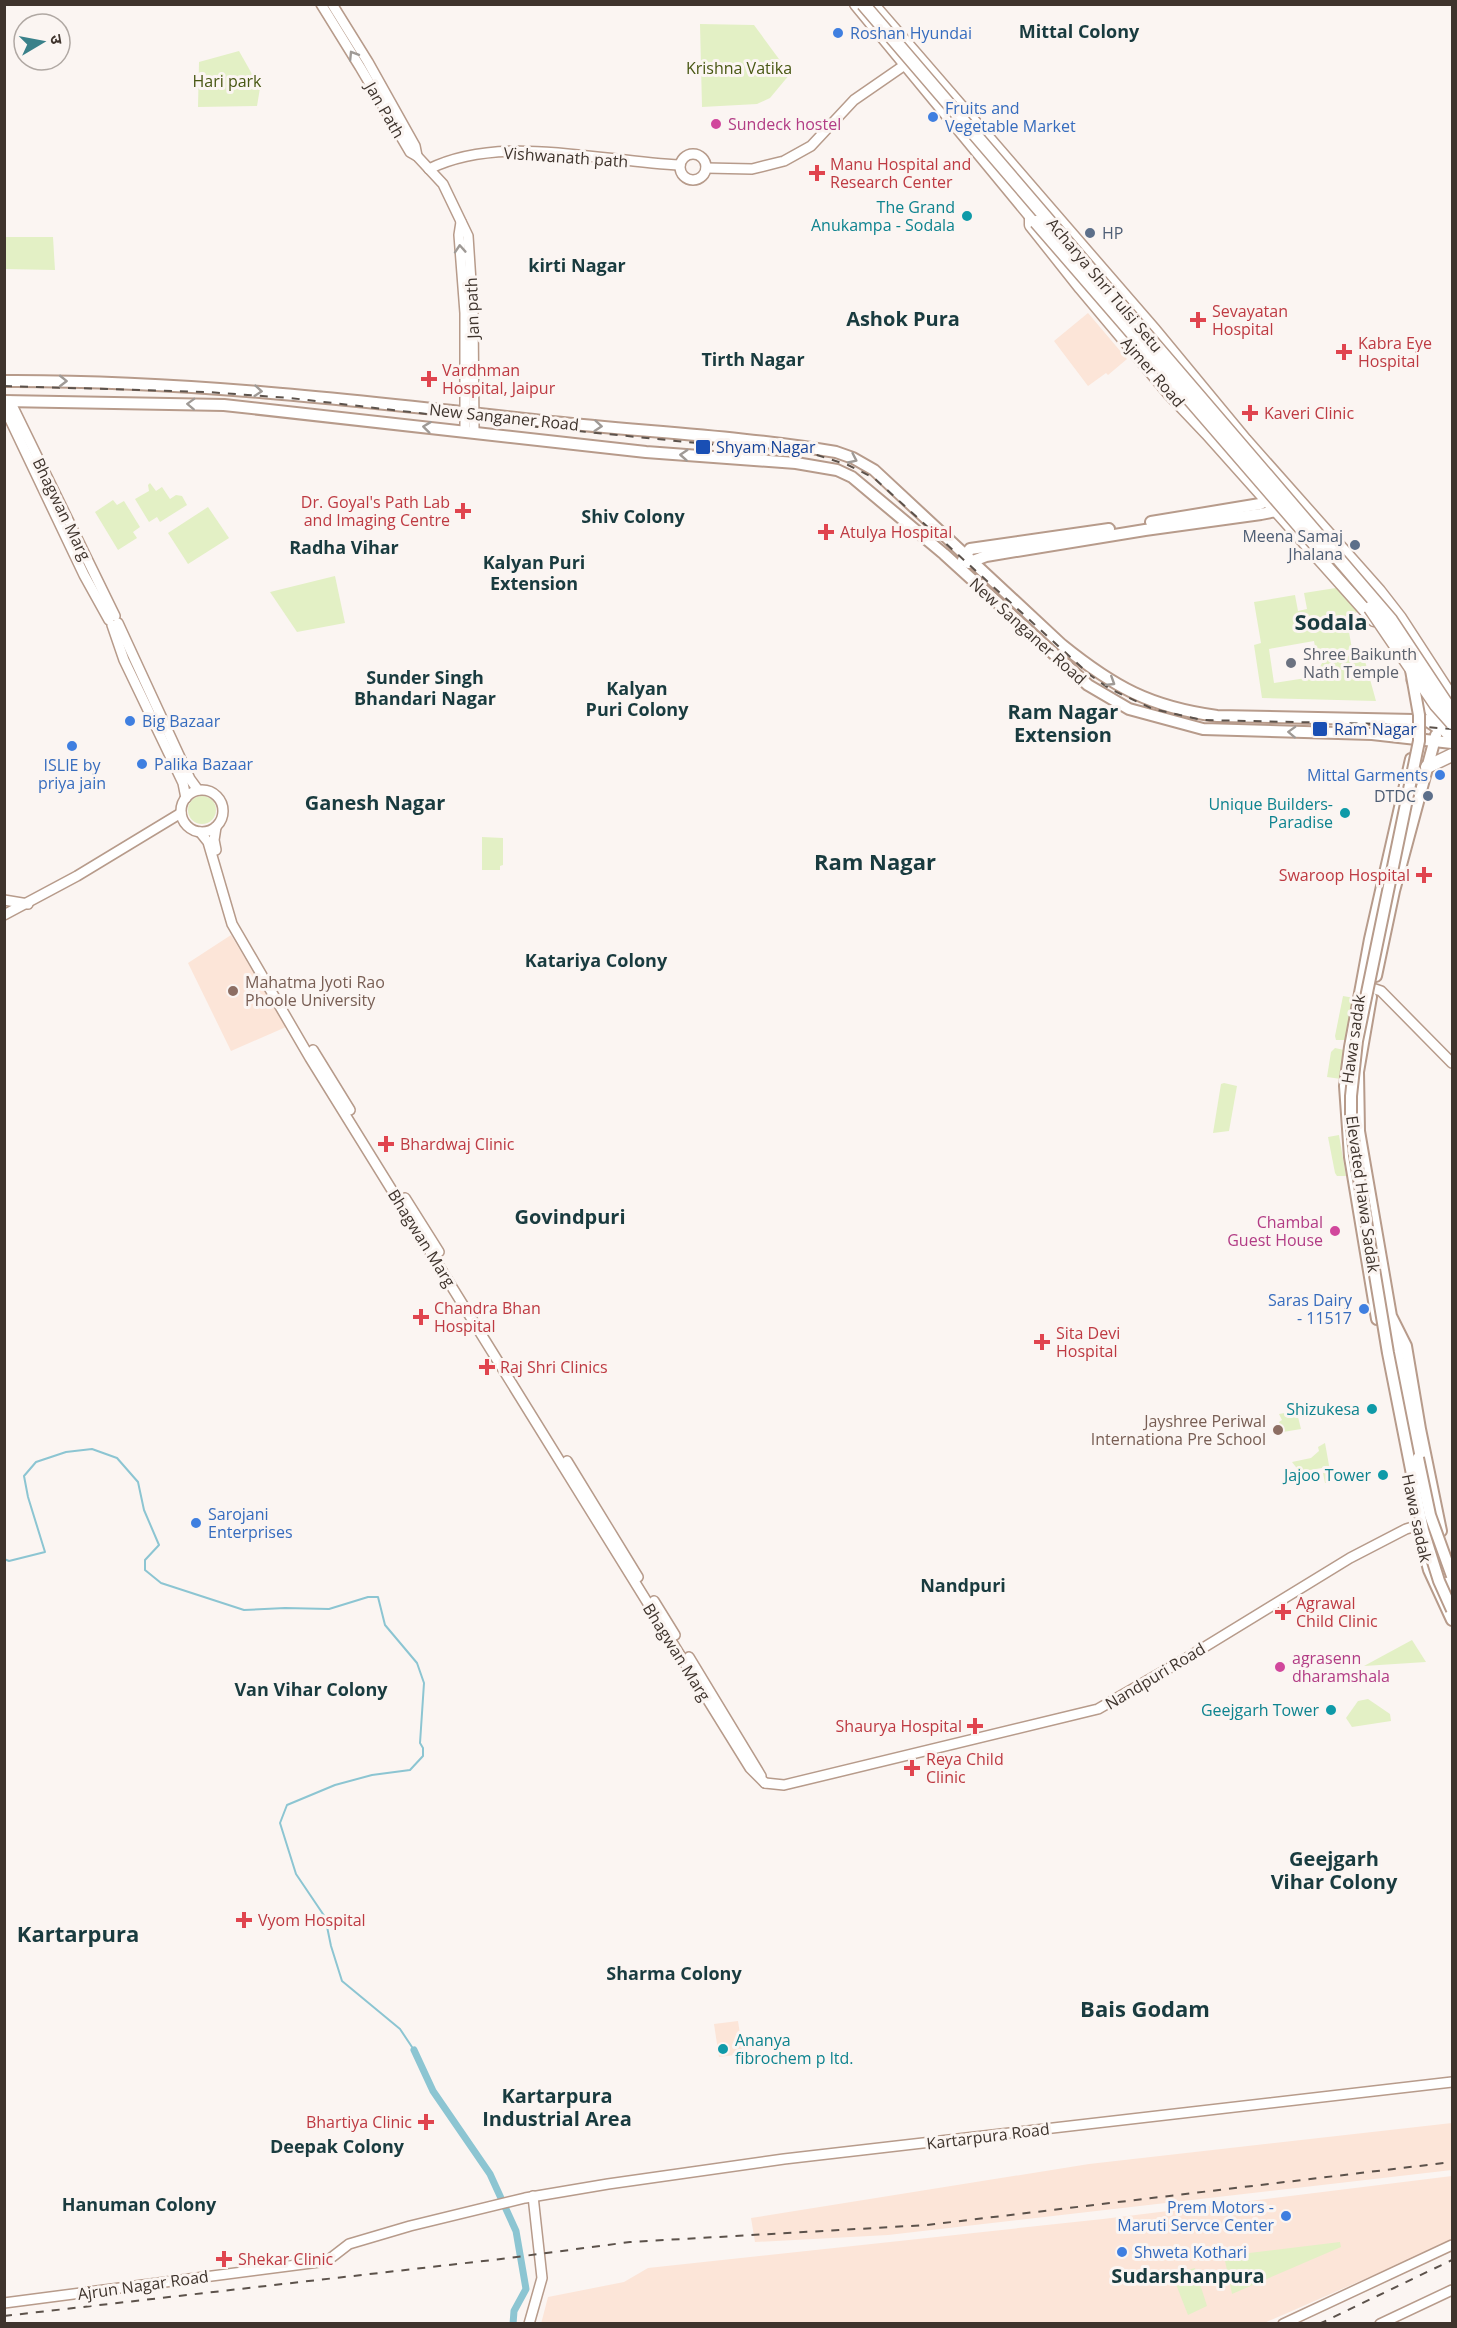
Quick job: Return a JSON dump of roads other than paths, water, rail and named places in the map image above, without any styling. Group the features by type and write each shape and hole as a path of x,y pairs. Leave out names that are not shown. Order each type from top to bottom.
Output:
{"highway":[{"name":"Ajmer Road","path":"856,4 1033,218 1031,225 1169,393 1382,630 1429,717 1452,736"},
{"name":"Acharya Shri Tulsi Setu","path":"864,4 1391,620 1452,712"},
{"name":"Ajmer Road","path":"872,4 1400,618 1450,695"},
{"name":"Acharya Shri Tulsi Setu","path":"1033,218 1378,617 1410,668 1452,723"},
{"path":"1427,766 1452,755"}],"main road":[{"name":"New Sanganer Road","path":"4,381 192,386 683,433 836,452 853,458 874,470 1016,603 1095,672 1121,688 1163,705 1217,716 1429,717"},
{"name":"New Sanganer Road","path":"6,403 224,405 646,452 837,470 852,477 958,567 1088,686 1129,709 1203,729 1372,734 1452,743"},
{"path":"813,466 816,449"},
{"name":"New Sanganer Road","path":"970,558 970,549 1260,504 1286,488"},
{"name":"New Sanganer Road","path":"958,567 970,558 1275,511 1296,499"},
{"name":"Elevated Hawa Sadak","path":"1410,668 1419,715 1419,741 1357,1041 1351,1119 1381,1309 1423,1530 1439,1581 1452,1610"},
{"path":"1416,739 1429,717 1450,695"},
{"name":"Hawa sadak","path":"1452,703 1438,726 1394,891 1358,1072 1359,1131 1391,1316 1406,1346 1427,1522 1429,1570 1452,1620"},
{"name":"Hawa sadak","path":"1416,739 1389,849 1361,985 1345,1086 1350,1157 1377,1318 1427,1522 1452,1563"},
{"path":"1391,1316 1430,1515 1452,1576"},
{"path":"1427,1522 1438,1559 1452,1591"}],"street":[{"name":"Jan Path","path":"321,4 410,152 417,156"},
{"name":"Jan Path","path":"332,4 368,62 415,146 417,156"},
{"path":"706,168 752,169 784,161 811,146 854,100 916,57"},
{"name":"Vishwanath path","path":"429,169 450,161 504,150 680,165"},
{"path":"697,154 704,160 706,168 702,176 695,180 684,176 680,165 686,156 697,154"},
{"name":"Jan path","path":"417,156 442,184 461,222 459,235 465,313 469,432"},
{"name":"Bhagwan Marg","path":"6,403 190,780 198,790"},
{"name":"Bhagwan Marg","path":"114,621 124,660 183,783 186,798"},
{"path":"4,915 28,904 181,813 186,798 198,790 215,794 221,801 224,811 221,821 208,832 200,832 188,827 181,813"},
{"name":"Bhagwan Marg","path":"216,827 214,840 238,925 765,1783"},
{"name":"Bhagwan Marg","path":"200,832 208,842 232,924 310,1059 750,1768 765,1783"},
{"path":"4,900 28,904"},
{"path":"1361,985 1382,991 1452,1063"},
{"name":"Nandpuri Road","path":"765,1783 784,1785 1098,1709 1185,1659 1350,1558 1427,1522"},
{"name":"Kartarpura Road","path":"487,2206 529,2197 784,2160 1452,2082"},
{"path":"529,2197 542,2278 529,2324"},
{"name":"Ajrun Nagar Road","path":"4,2303 327,2261 349,2244 487,2206"},
{"path":"1283,2324 1451,2246"},
{"path":"1380,2324 1452,2290"}],"waterway":[{"path":"4,1559 9,1561 45,1552 24,1476 36,1462 66,1452 92,1449 117,1458 138,1482 144,1510 159,1545 145,1560 145,1570 161,1583 244,1610 329,1609 368,1597 378,1597 385,1625 417,1663 424,1683 420,1743 423,1756 410,1770 372,1775 335,1785 287,1805 280,1823 296,1874 325,1917 342,1981 400,2029 414,2050"},
{"path":"414,2050 433,2091 490,2174 516,2231 526,2289 514,2311 513,2324"}],"railway":[{"path":"4,386 207,392 290,398 547,428 817,455 848,465 874,478 1090,675 1110,689 1153,709 1202,720 1386,724 1452,729"},
{"path":"4,2316 630,2242 927,2225 1452,2162"},
{"path":"1319,2324 1452,2260"}],"place":[{"name":"Roshan Hyundai","path":"838,33"},
{"name":"Fruits and Vegetable Market","path":"933,117"},
{"name":"Sundeck hostel","path":"716,124"},
{"name":"Manu Hospital and Research Center","path":"817,173"},
{"name":"The Grand Anukampa - Sodala","path":"967,216"},
{"name":"HP","path":"1090,233"},
{"name":"Sevayatan Hospital","path":"1198,320"},
{"name":"Kabra Eye Hospital","path":"1344,352"},
{"name":"Vardhman Hospital, Jaipur","path":"429,379"},
{"name":"Kaveri Clinic","path":"1250,413"},
{"name":"Shyam Nagar","path":"703,447"},
{"name":"Dr. Goyal's Path Lab and Imaging Centre","path":"463,511"},
{"name":"Atulya Hospital","path":"826,532"},
{"name":"Meena Samaj Jhalana","path":"1355,545"},
{"name":"Shree Baikunth Nath Temple","path":"1291,663"},
{"name":"Big Bazaar","path":"130,721"},
{"name":"Ram Nagar","path":"1320,729"},
{"name":"ISLIE by priya jain","path":"72,746"},
{"name":"Palika Bazaar","path":"142,764"},
{"name":"Mittal Garments","path":"1440,775"},
{"name":"DTDC","path":"1428,796"},
{"name":"Unique Builders- Paradise","path":"1345,813"},
{"name":"Swaroop Hospital","path":"1424,875"},
{"name":"Mahatma Jyoti Rao Phoole University","path":"233,991"},
{"name":"Bhardwaj Clinic","path":"386,1144"},
{"name":"Chambal Guest House","path":"1335,1231"},
{"name":"Saras Dairy - 11517","path":"1364,1309"},
{"name":"Chandra Bhan Hospital","path":"421,1317"},
{"name":"Sita Devi Hospital","path":"1042,1342"},
{"name":"Raj Shri Clinics","path":"487,1367"},
{"name":"Shizukesa","path":"1372,1409"},
{"name":"Jayshree Periwal Internationa Pre School","path":"1278,1430"},
{"name":"Jajoo Tower","path":"1383,1475"},
{"name":"Sarojani Enterprises","path":"196,1523"},
{"name":"Agrawal Child Clinic","path":"1283,1612"},
{"name":"agrasenn dharamshala","path":"1280,1667"},
{"name":"Geejgarh Tower","path":"1331,1710"},
{"name":"Shaurya Hospital","path":"975,1726"},
{"name":"Reya Child Clinic","path":"912,1768"},
{"name":"Vyom Hospital","path":"244,1920"},
{"name":"Ananya fibrochem p ltd.","path":"723,2049"},
{"name":"Bhartiya Clinic","path":"426,2122"},
{"name":"Prem Motors - Maruti Servce Center","path":"1286,2216"},
{"name":"Shweta Kothari","path":"1122,2252"},
{"name":"Shekar Clinic","path":"224,2259"}],"district":[{"name":"Mittal Colony","path":"1079,32"},
{"name":"kirti Nagar","path":"577,266"},
{"name":"Ashok Pura","path":"903,319"},
{"name":"Tirth Nagar","path":"753,360"},
{"name":"Shiv Colony","path":"633,517"},
{"name":"Radha Vihar","path":"344,548"},
{"name":"Kalyan Puri Extension","path":"534,573"},
{"name":"Sodala","path":"1331,622"},
{"name":"Sunder Singh Bhandari Nagar","path":"425,688"},
{"name":"Kalyan Puri Colony","path":"637,699"},
{"name":"Ram Nagar Extension","path":"1063,724"},
{"name":"Ganesh Nagar","path":"375,803"},
{"name":"Ram Nagar","path":"875,862"},
{"name":"Katariya Colony","path":"596,961"},
{"name":"Govindpuri","path":"570,1217"},
{"name":"Nandpuri","path":"963,1586"},
{"name":"Van Vihar Colony","path":"311,1690"},
{"name":"Geejgarh Vihar Colony","path":"1334,1870"},
{"name":"Kartarpura","path":"78,1934"},
{"name":"Sharma Colony","path":"674,1974"},
{"name":"Bais Godam","path":"1145,2009"},
{"name":"Kartarpura Industrial Area","path":"557,2108"},
{"name":"Deepak Colony","path":"337,2147"},
{"name":"Hanuman Colony","path":"139,2205"},
{"name":"Sudarshanpura","path":"1188,2276"}],"park label":[{"name":"Krishna Vatika","path":"739,68"},
{"name":"Hari park","path":"227,81"}]}
